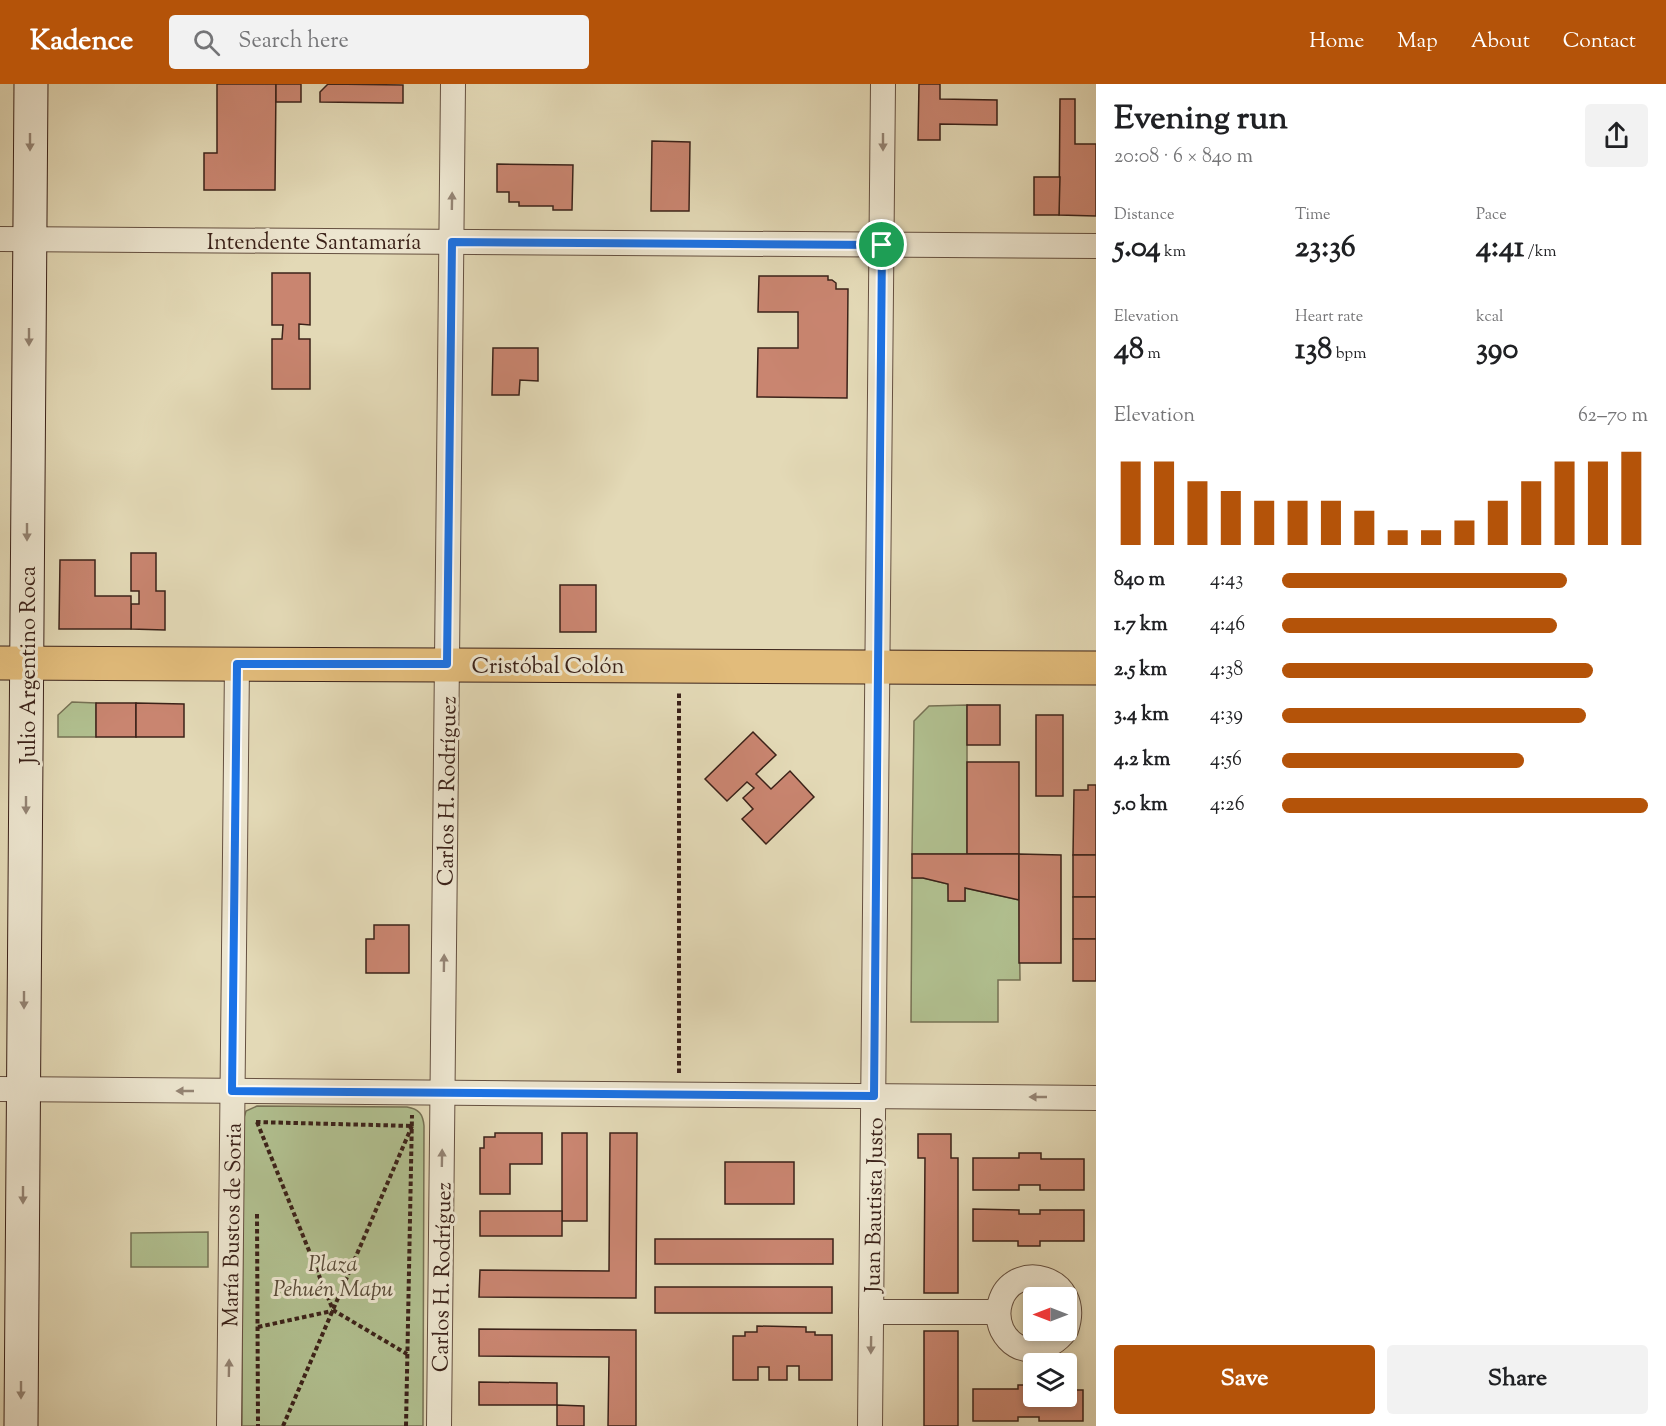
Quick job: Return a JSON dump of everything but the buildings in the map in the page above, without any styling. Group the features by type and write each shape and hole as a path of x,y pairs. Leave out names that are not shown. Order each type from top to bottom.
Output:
{"main road":[{"name":"Cristóbal Colón","path":"13,663 1096,668"}],"street":[{"name":"Julio Argentino Roca","path":"21,1426 12,1089 15,239 31,84"},
{"name":"Carlos H. Rodríguez","path":"439,1426 453,84"},
{"name":"Juan Bautista Justo","path":"870,1426 883,84"},
{"name":"Intendente Santamaría","path":"15,239 1096,246"},
{"name":"María Bustos de Soria","path":"229,1426 237,664"},
{"path":"12,1089 1096,1098"},
{"path":"1057,1341 1037,1350 1024,1349 1005,1335 999,1324 998,1312 1000,1300 1015,1282 1038,1277 1049,1280 1059,1287"},
{"path":"871,1312 998,1312"}],"path":[{"path":"679,666 679,1094"},
{"path":"406,1426 412,1108"},
{"path":"257,1114 257,1133"},
{"path":"250,1121 418,1126"},
{"path":"257,1122 333,1310 407,1354"},
{"path":"283,1426 412,1126"},
{"path":"257,1213 258,1426"},
{"path":"258,1327 333,1310"}],"green space":[{"path":"72,702 96,703 96,737 58,737 58,715"},
{"path":"967,705 967,854 912,854 914,721 929,706"},
{"path":"912,878 923,878 948,884 949,901 965,901 965,888 1019,900 1020,980 998,980 998,1022 911,1022"},
{"name":"Plaza Pehuén Mapu","path":"257,1106 407,1107 415,1109 423,1118 423,1426 242,1426 243,1121 246,1111"},
{"path":"208,1232 208,1267 131,1267 131,1233"}],"route":[{"path":"452,242 882,245 874,1096 232,1091 237,664 447,664 452,242"}]}
